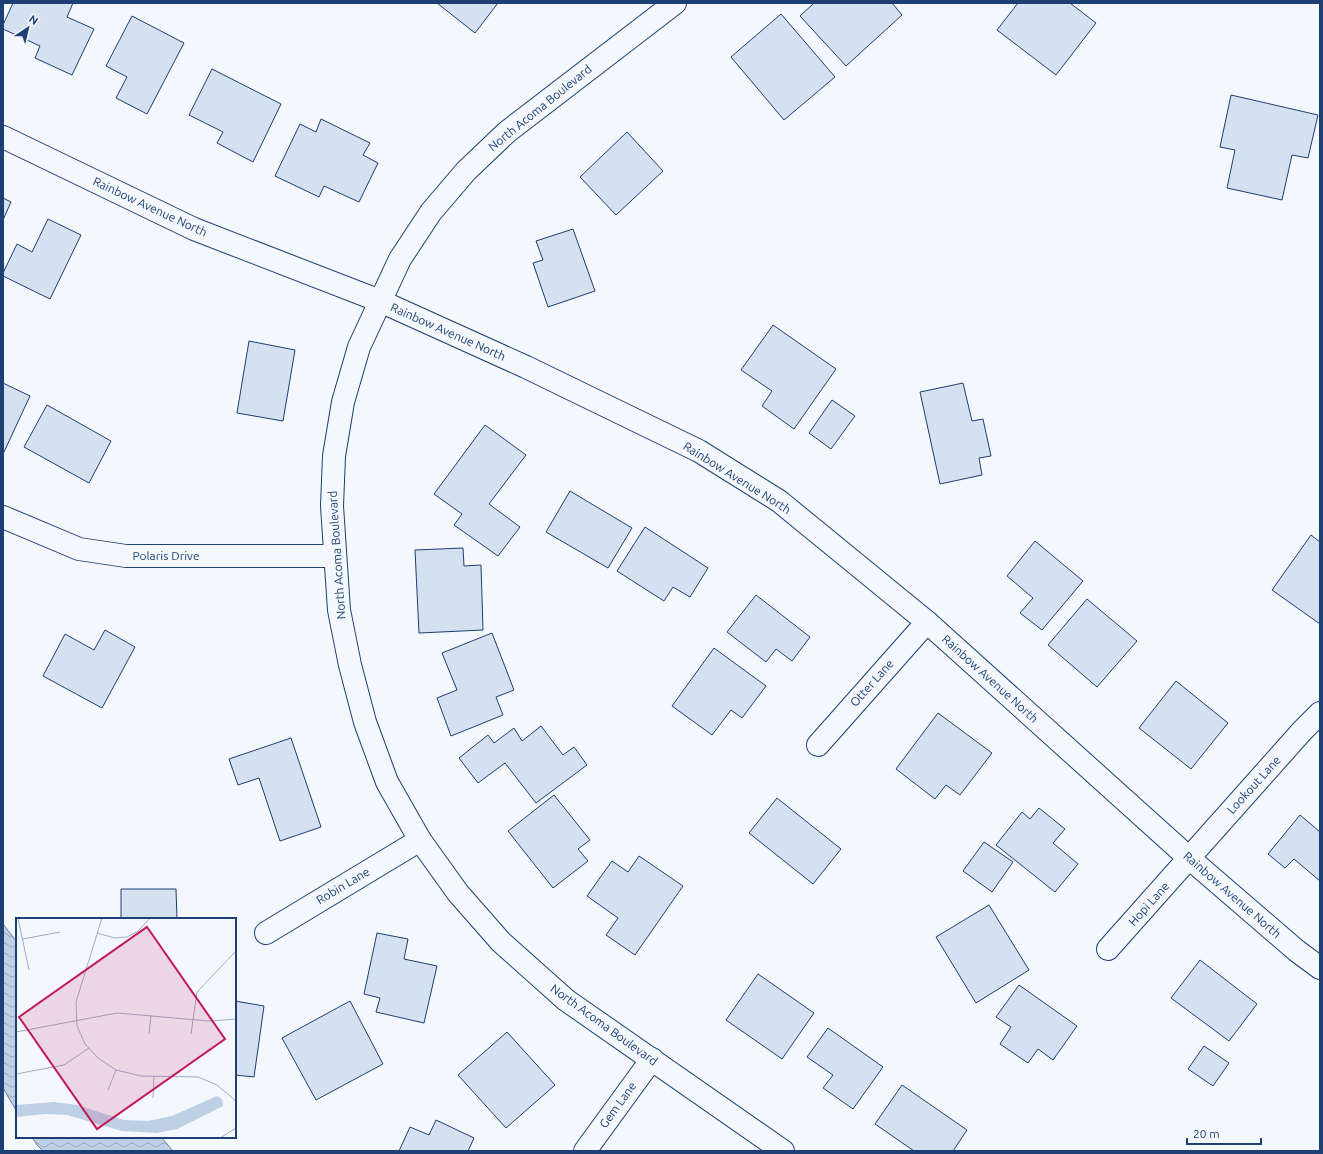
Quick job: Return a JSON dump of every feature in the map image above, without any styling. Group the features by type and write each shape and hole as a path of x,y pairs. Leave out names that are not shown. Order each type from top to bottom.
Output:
{"street":[{"name":"North Acoma Boulevard","path":"675,3 507,132 466,171 431,212 400,259 359,347 343,402 334,456 332,492 339,610 350,665 365,722 387,782 420,840 458,893 501,942 566,1000 783,1151"},
{"name":"Rainbow Avenue North","path":"3,137 194,229 380,302 526,367 699,451 779,501 927,622 1189,858 1297,951 1320,968"},
{"name":"Polaris Drive","path":"3,517 79,549 126,556 335,556"},
{"name":"Otter Lane","path":"818,744 927,622"},
{"name":"Lookout Lane","path":"1189,858 1302,731 1320,713"},
{"name":"Robin Lane","path":"266,933 420,840"},
{"name":"Hopi Lane","path":"1108,949 1189,858"},
{"name":"Gem Lane","path":"585,1151 652,1059"}],"water":[{"path":"3,924 16,941 16,1110 3,1088"},
{"path":"33,1138 162,1138 173,1151 43,1151"}],"building":[{"path":"13,3 73,3 67,17 94,29 72,75 35,58 40,46 3,29 3,25"},
{"path":"437,3 498,3 475,33"},
{"path":"814,3 892,3 902,15 846,66 800,16"},
{"path":"1018,3 1070,3 1096,23 1056,75 997,30"},
{"path":"781,14 835,77 784,120 731,57"},
{"path":"132,16 184,43 147,114 116,98 127,77 106,66"},
{"path":"212,69 281,104 253,162 217,143 223,132 189,115"},
{"path":"1231,95 1318,115 1308,158 1292,155 1282,200 1227,188 1235,150 1220,147"},
{"path":"321,119 370,143 363,155 378,163 359,202 324,186 319,197 275,176 300,124 316,132"},
{"path":"627,132 663,171 616,215 580,177"},
{"path":"3,198 11,202 3,220"},
{"path":"48,219 81,235 50,299 3,276 3,273 17,244 32,252"},
{"path":"573,229 595,291 548,307 533,263 543,260 536,241"},
{"path":"773,325 836,369 794,429 762,406 772,391 741,370"},
{"path":"249,341 295,350 283,421 237,413"},
{"path":"3,383 30,396 4,452 3,452"},
{"path":"963,383 972,421 983,419 991,456 979,458 982,475 940,484 920,392"},
{"path":"832,400 855,416 831,449 809,433"},
{"path":"47,405 111,441 89,483 24,447"},
{"path":"485,425 526,455 489,504 520,527 498,556 454,525 462,514 434,494"},
{"path":"570,491 632,528 608,568 546,532"},
{"path":"645,527 708,568 690,597 673,587 664,601 617,571"},
{"path":"1311,535 1320,542 1320,624 1272,590"},
{"path":"1035,541 1083,581 1042,630 1020,613 1033,598 1007,576"},
{"path":"463,548 464,566 481,565 483,630 419,633 415,550"},
{"path":"756,595 810,637 792,661 776,649 766,662 727,632"},
{"path":"1087,599 1137,641 1097,687 1048,645"},
{"path":"105,630 135,647 102,708 43,676 65,634 94,650"},
{"path":"492,633 514,690 496,697 503,715 451,736 437,698 457,690 442,653"},
{"path":"714,648 766,686 742,718 731,710 712,735 672,706"},
{"path":"1176,681 1228,723 1191,769 1139,728"},
{"path":"938,713 992,753 960,795 946,785 935,799 896,769"},
{"path":"541,726 563,755 574,747 587,765 536,803 505,763 478,783 459,758 488,735 494,743 514,728 522,741"},
{"path":"291,738 321,827 280,841 259,778 238,785 229,759"},
{"path":"554,795 590,840 578,849 588,861 553,888 508,831"},
{"path":"777,798 841,849 813,884 749,833"},
{"path":"1039,808 1065,829 1053,843 1078,864 1055,892 996,845 1022,812 1030,819"},
{"path":"1300,815 1320,832 1320,881 1294,859 1285,868 1268,854"},
{"path":"984,842 1013,862 992,892 963,871"},
{"path":"639,856 683,886 635,955 606,935 618,918 587,896 612,861 628,872"},
{"path":"121,889 176,889 177,918 121,918"},
{"path":"989,905 1029,970 976,1003 936,937"},
{"path":"377,933 408,939 404,959 437,966 424,1023 376,1012 380,998 364,994"},
{"path":"1200,960 1257,1004 1229,1041 1171,998"},
{"path":"758,974 814,1013 782,1059 726,1020"},
{"path":"1019,985 1077,1026 1053,1060 1038,1049 1028,1063 1000,1044 1011,1027 996,1017"},
{"path":"236,1001 264,1006 254,1077 236,1075"},
{"path":"350,1001 383,1064 316,1100 282,1038"},
{"path":"828,1028 883,1067 853,1109 823,1088 833,1075 807,1057"},
{"path":"507,1032 555,1085 506,1128 458,1075"},
{"path":"1204,1046 1229,1063 1213,1086 1188,1069"},
{"path":"902,1085 967,1130 953,1151 914,1151 875,1124"},
{"path":"436,1120 474,1138 468,1151 399,1151 410,1127 429,1135"}]}
